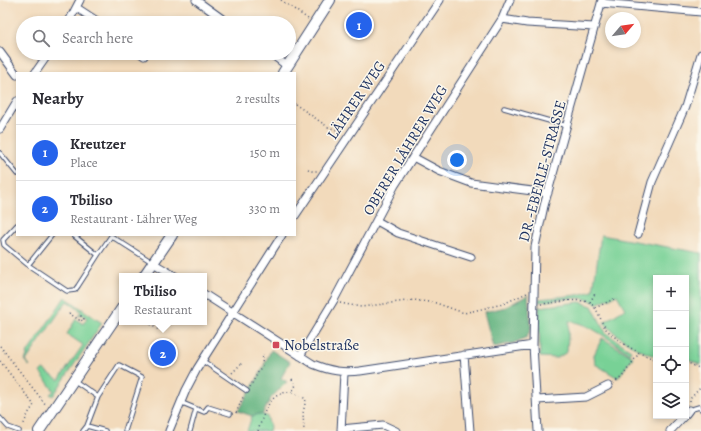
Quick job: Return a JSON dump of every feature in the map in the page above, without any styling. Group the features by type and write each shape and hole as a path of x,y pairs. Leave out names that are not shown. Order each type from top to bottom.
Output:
{"main road":[{"path":"296,53 330,0"},
{"path":"285,70 292,60"},
{"path":"146,273 171,236"},
{"path":"39,431 119,312"}],"street":[{"path":"72,16 80,0"},
{"path":"196,0 218,16"},
{"name":"LÄHRER WEG","path":"296,214 440,0"},
{"name":"OBERER LÄHRER WEG","path":"300,356 334,300 395,185 502,19 510,0"},
{"path":"602,2 701,12"},
{"name":"DR.-EBERLE-STRASSE","path":"538,431 533,345 535,247 548,193 602,2"},
{"path":"77,8 89,16"},
{"path":"502,19 527,23 594,27"},
{"path":"0,52 16,74"},
{"path":"638,234 652,182 685,107 701,54"},
{"path":"36,72 44,60"},
{"path":"276,60 285,70"},
{"path":"0,129 16,103"},
{"path":"413,157 438,171 471,183 548,193"},
{"path":"377,220 398,233 471,257"},
{"path":"170,431 180,402 202,361 281,236"},
{"path":"153,263 170,273"},
{"path":"207,296 300,356 323,368 344,373 533,345"},
{"path":"464,355 470,431"},
{"path":"344,373 341,430 383,425 396,431"},
{"path":"537,400 580,398 591,395 608,386"},
{"path":"670,431 681,419"}],"lane":[{"path":"504,108 568,126"},
{"path":"0,153 16,173"},
{"path":"16,226 3,240 4,245 28,265 67,291 75,290 111,236 153,263"},
{"path":"28,265 51,236"},
{"path":"74,236 98,255"},
{"path":"202,361 247,391"},
{"path":"83,431 87,426 98,397 119,365 142,377 125,431"},
{"path":"73,380 98,397"},
{"path":"180,402 204,412 208,407 230,414"},
{"path":"689,412 699,407 701,409"},
{"path":"190,431 196,409"},
{"path":"0,418 8,427 19,431"},
{"path":"87,426 105,431"}],"path":[{"path":"281,0 315,24"},
{"path":"296,105 328,127 336,128 348,135"},
{"path":"334,300 343,305 361,307 414,300 436,303 464,312 503,304 523,293 533,292"},
{"path":"590,302 596,292"},
{"path":"595,308 616,298"},
{"path":"533,305 580,300 590,302 595,308 605,328 639,353 653,359"},
{"path":"69,313 79,318"},
{"path":"151,325 160,331"},
{"path":"0,346 48,408"},
{"path":"608,386 620,379 639,353"},
{"path":"236,414 240,402 258,373 263,354"},
{"path":"0,361 34,405 23,426"},
{"path":"228,378 242,363"},
{"path":"689,363 701,369"},
{"path":"292,379 296,385 292,392"},
{"path":"689,402 690,399 701,386"},
{"path":"258,431 265,412 274,397 278,394 292,392 306,398 303,413 304,431"}],"green space":[{"path":"601,235 701,253 701,365 689,359 689,275 653,275 653,355 628,343 604,322 625,309 617,295 596,304 585,299 577,298 539,302 539,299 577,295 593,291"},
{"path":"528,295 531,328 527,337 514,343 493,347 484,312 506,307"},
{"path":"65,297 102,323 53,396 50,394 54,391 40,372 43,369 59,380 83,345 67,334 76,319 83,324 87,318 81,314 78,317 81,311 67,301 26,361 30,365 29,366 25,361 28,352"},
{"path":"580,302 592,306 606,333 631,350 629,353 593,329 569,321 567,352 557,358 540,357 539,307"},
{"path":"602,338 633,357 618,378 595,364 594,355"},
{"path":"271,350 290,362 281,378 287,382 271,398 262,415 259,414 252,416 238,411 260,374"},
{"path":"259,414 267,416 270,427 269,431 247,431 252,416"}],"place":[{"name":"Kreutzer","path":"359,25"},
{"name":"Nobelstraße","path":"276,345"},
{"name":"Tbiliso","path":"163,353"}]}
